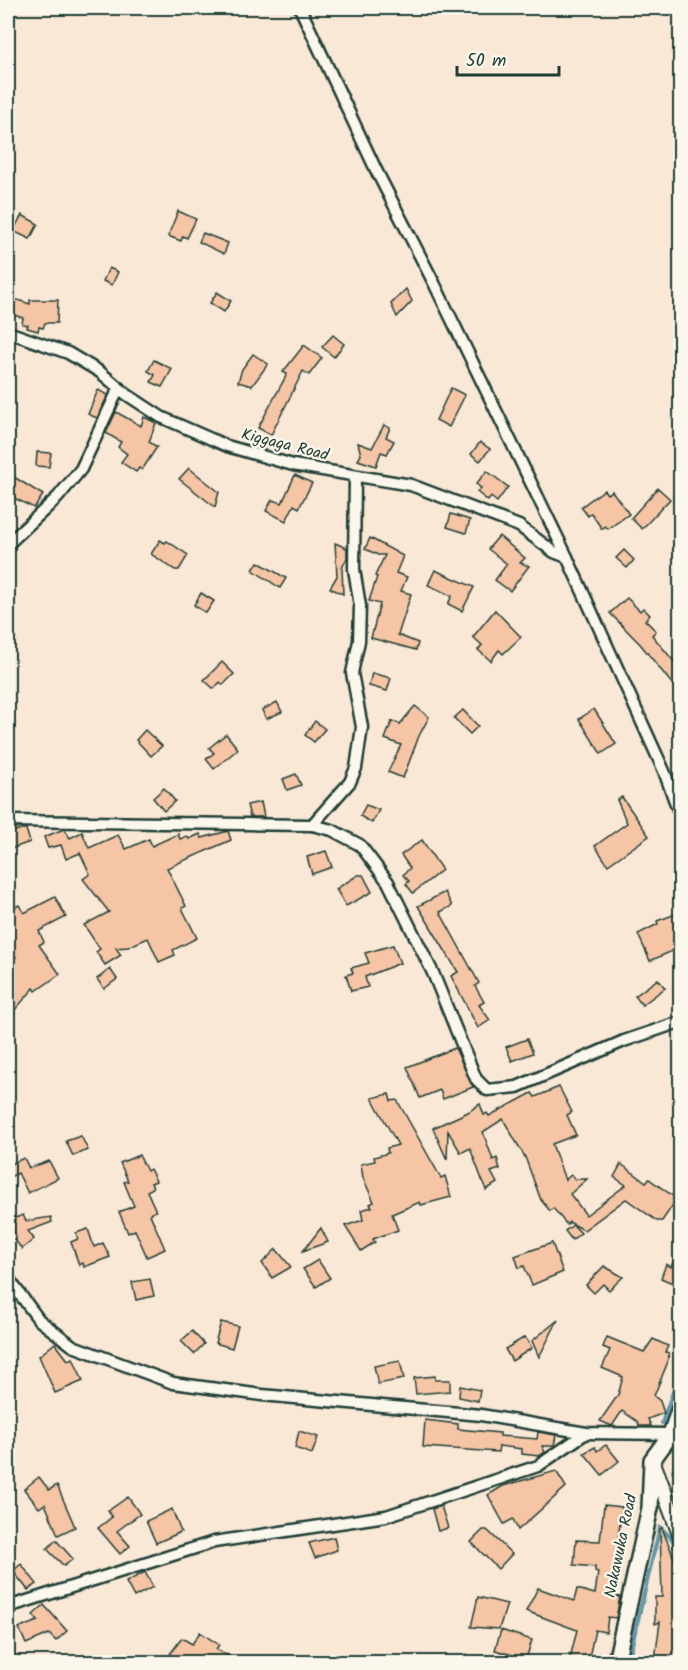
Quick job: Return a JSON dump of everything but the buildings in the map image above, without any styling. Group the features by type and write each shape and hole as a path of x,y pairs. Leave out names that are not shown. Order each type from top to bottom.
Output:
{"main road":[{"path":"652,1460 671,1434 681,1408"},
{"name":"Nakawuka Road","path":"615,1662 650,1508 652,1460"}],"street":[{"path":"300,8 377,172 435,285 567,557 664,771 681,815"},
{"name":"Kiggaga Road","path":"8,332 68,353 100,372 161,417 227,446 293,465 411,485 519,526 554,552 567,557"},
{"path":"8,544 58,497 81,469 119,388"},
{"path":"312,825 350,783 356,768 362,727 352,673 359,641 360,606 354,569 355,476"},
{"path":"8,821 312,825 332,830 360,845 388,882 433,973 476,1079 488,1090 517,1087 624,1041 681,1022"},
{"path":"8,1278 39,1320 73,1346 172,1383 262,1395 481,1415 586,1433 671,1434"},
{"path":"8,1607 214,1542 386,1516 532,1468 551,1459 586,1433"},
{"path":"652,1460 681,1534"}],"waterway":[{"path":"662,1423 680,1372"},
{"path":"673,1472 678,1451"},
{"path":"630,1653 660,1527 672,1539 680,1558"}]}
